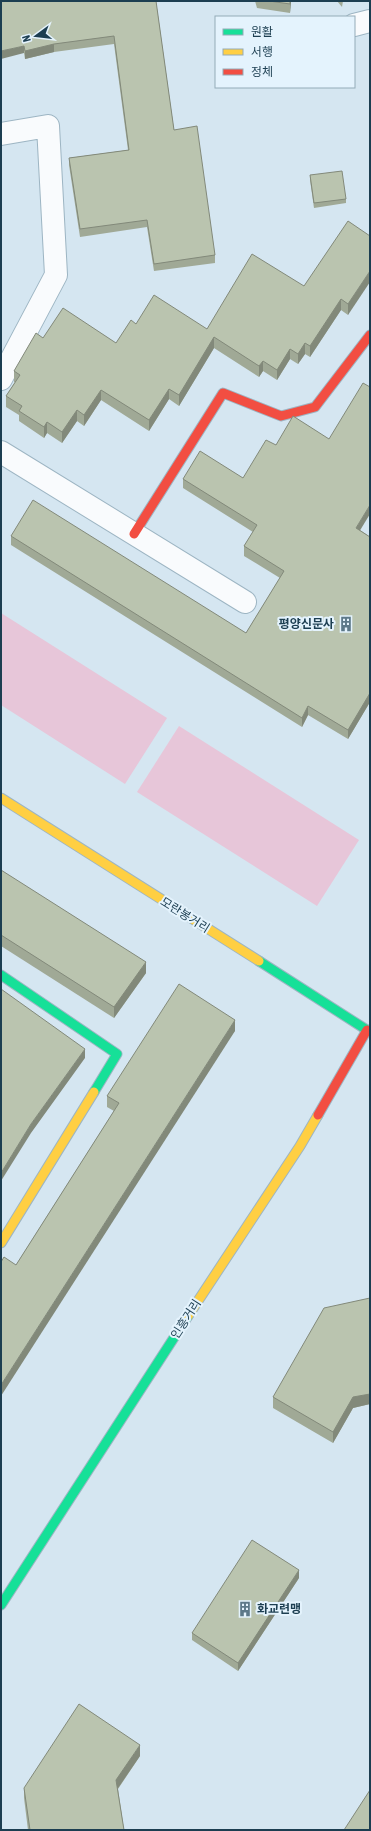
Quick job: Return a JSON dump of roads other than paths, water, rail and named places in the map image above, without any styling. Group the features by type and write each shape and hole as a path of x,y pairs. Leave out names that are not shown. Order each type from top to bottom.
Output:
{"main road":[{"path":"134,534 223,393 281,416 315,407 369,338"},
{"name":"모란봉거리","path":"1,798 369,1029"},
{"path":"1,975 117,1054 1,1243"},
{"name":"인흥거리","path":"1,1605 126,1410 300,1146 369,1029"}],"street":[{"path":"355,25 370,21"},
{"path":"1,134 48,126 56,275 1,379"},
{"path":"1,452 246,602"}],"place":[{"name":"평양신문사","path":"346,624"},
{"name":"화교련맹","path":"245,1609"}]}
